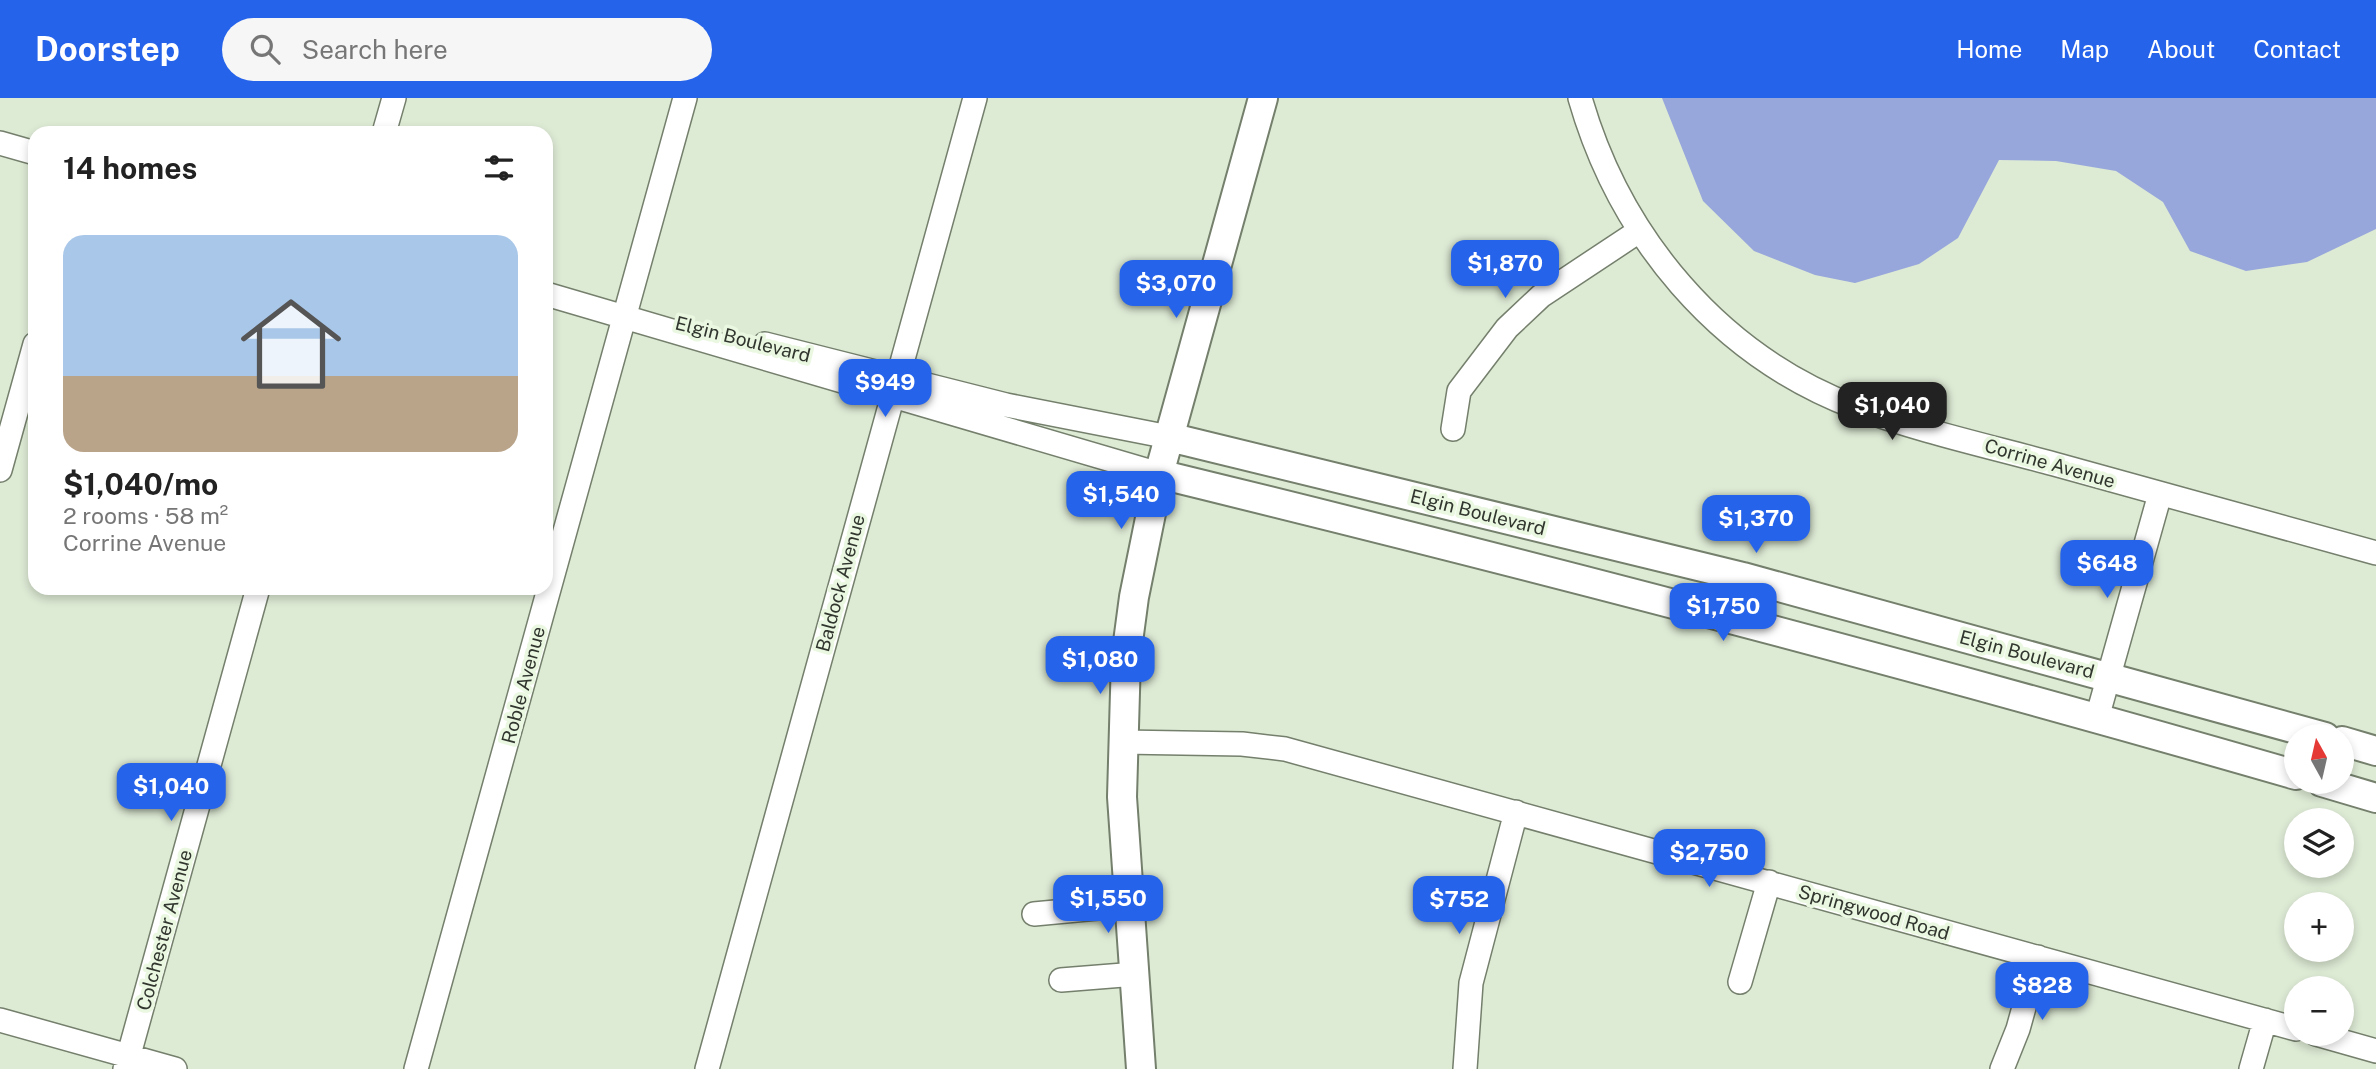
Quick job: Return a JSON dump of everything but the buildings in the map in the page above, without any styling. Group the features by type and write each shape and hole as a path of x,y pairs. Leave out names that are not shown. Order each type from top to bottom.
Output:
{"main road":[{"path":"1141,1069 1122,742 1126,657 1135,585 1159,474 1263,98"},
{"name":"Elgin Boulevard","path":"1170,437 1743,577 2284,725"},
{"name":"Elgin Boulevard","path":"1159,474 1405,533 2097,718 2284,772"},
{"path":"2354,745 2376,751"},
{"path":"2354,791 2376,798"}],"street":[{"path":"386,126 394,98"},
{"name":"Roble Avenue","path":"553,575 685,98"},
{"name":"Baldock Avenue","path":"707,1069 975,98"},
{"name":"Corrine Avenue","path":"1580,98 1610,181 1639,231 1695,301 1730,333 1771,363 1811,387 1898,421 2376,552"},
{"path":"0,143 28,151"},
{"path":"1453,429 1458,391 1507,328 1551,289 1639,231"},
{"name":"Elgin Boulevard","path":"553,296 893,388 1159,474"},
{"path":"0,470 28,369"},
{"name":"Elgin Boulevard","path":"893,388 1006,405 1170,437"},
{"path":"2097,718 2160,494"},
{"name":"Colchester Avenue","path":"127,1063 256,595"},
{"name":"Roble Avenue","path":"416,1069 548,595"},
{"name":"Springwood Road","path":"1122,742 1242,744 1285,749 2284,1026"},
{"path":"1465,1069 1471,983 1516,812"},
{"path":"1740,982 1769,883"},
{"path":"1034,914 1130,905"},
{"path":"2002,1069 2018,1029 2038,957"},
{"path":"1061,980 1136,974"},
{"path":"0,1020 127,1063 175,1069"},
{"path":"2251,1069 2264,1020"},
{"path":"2354,1045 2376,1051"}],"water":[{"path":"1662,98 2376,98 2376,229 2307,262 2246,271 2190,251 2163,202 2116,171 2056,161 1999,160 1958,238 1919,264 1855,283 1815,275 1754,251 1703,201"}]}
